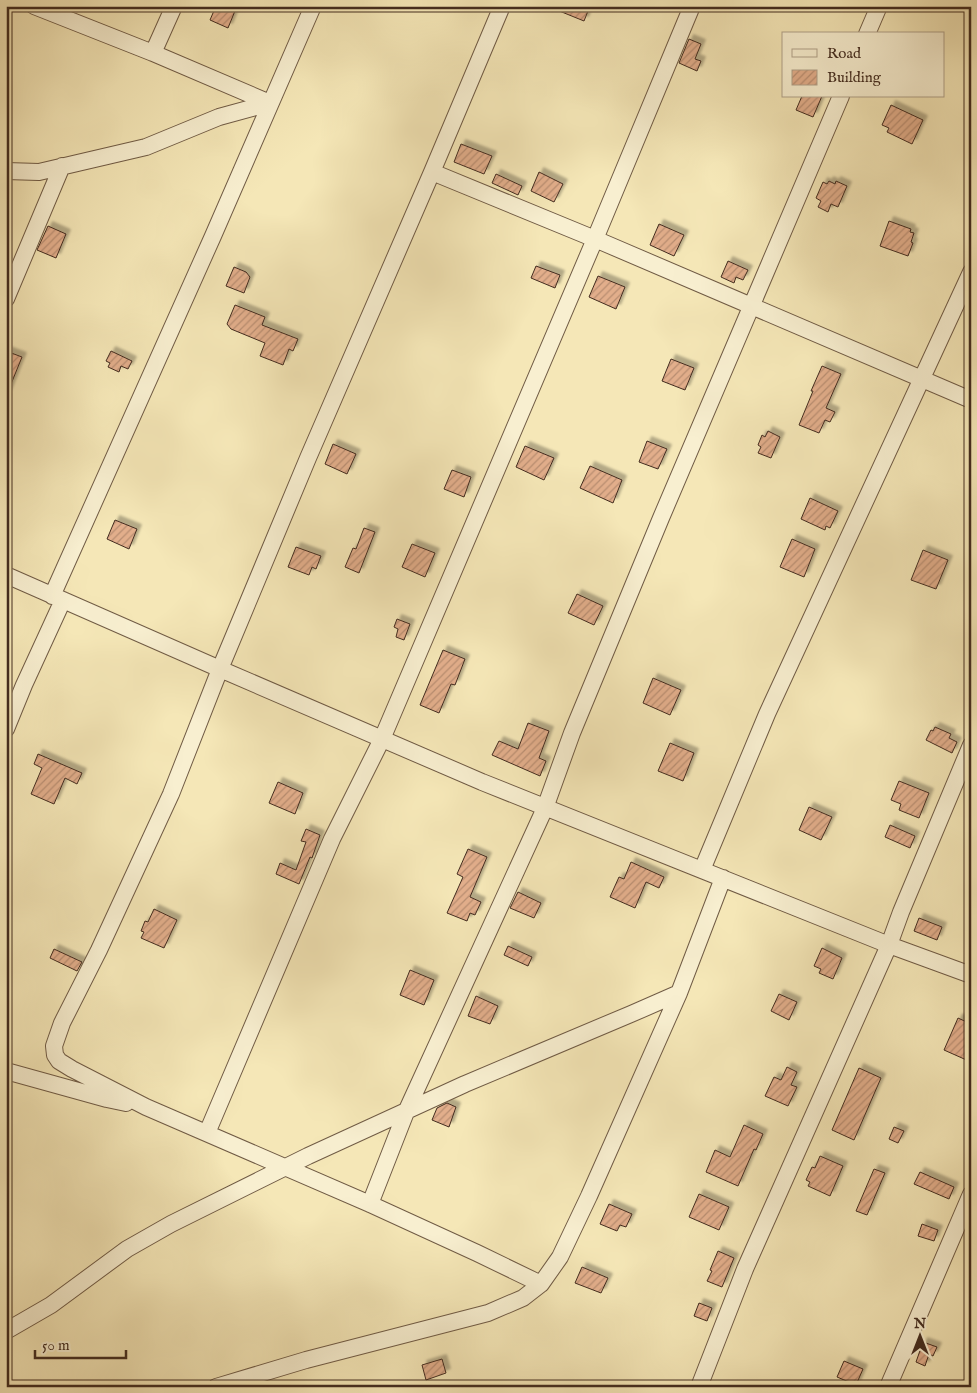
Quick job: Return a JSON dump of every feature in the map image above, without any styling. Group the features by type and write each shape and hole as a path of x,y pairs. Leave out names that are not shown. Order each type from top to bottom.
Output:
{"street":[{"path":"34,6 153,53 270,103"},
{"path":"153,53 174,6"},
{"path":"6,729 58,598 313,6"},
{"path":"502,6 312,449 220,669 171,794 99,950 62,1023 54,1046 58,1061 146,1107 370,1204 541,1284"},
{"path":"208,1134 332,839 382,739 692,6"},
{"path":"868,32 879,6"},
{"path":"370,1204 406,1112 545,808 576,724 661,518 840,98"},
{"path":"6,171 39,172 146,146 219,117 270,103"},
{"path":"6,299 62,166"},
{"path":"432,172 595,239 971,400"},
{"path":"702,870 767,714 971,272"},
{"path":"6,575 545,808 889,945 971,975"},
{"path":"699,1387 744,1269 889,945 971,745"},
{"path":"216,1387 306,1360 488,1313 523,1298 541,1284 560,1257 590,1196 679,993 723,878"},
{"path":"6,1331 51,1305 127,1249 172,1224 308,1156 465,1084 679,993"},
{"path":"6,1071 107,1099 146,1107"},
{"path":"888,1387 971,1194"}],"building":[{"path":"216,6 237,6 228,28 210,20"},
{"path":"547,6 590,6 584,21"},
{"path":"689,39 701,44 695,59 701,61 697,71 679,63"},
{"path":"801,98 821,98 813,117 796,110"},
{"path":"891,105 923,120 912,144 887,132 889,128 882,125"},
{"path":"461,144 492,156 484,174 454,162"},
{"path":"539,172 563,184 554,202 531,191"},
{"path":"496,174 522,186 518,195 492,183"},
{"path":"829,181 835,184 836,181 847,186 838,207 831,204 828,212 818,207 821,201 816,198 823,182 827,184"},
{"path":"889,221 911,229 910,232 914,233 911,242 913,243 908,256 880,246"},
{"path":"659,224 684,235 674,256 650,245"},
{"path":"48,226 66,234 56,258 37,250"},
{"path":"728,261 748,270 743,280 736,277 734,283 721,277"},
{"path":"536,266 560,275 555,288 531,278"},
{"path":"234,267 246,272 250,277 244,293 226,286"},
{"path":"598,276 625,287 616,309 589,297"},
{"path":"235,305 265,317 262,325 298,339 293,351 289,349 283,365 260,356 265,343 231,329 227,324"},
{"path":"6,351 22,357 7,394 6,394"},
{"path":"111,351 132,361 128,369 121,366 119,372 108,367 110,363 106,361"},
{"path":"671,359 694,368 685,390 662,381"},
{"path":"822,366 841,374 826,408 835,412 830,422 825,420 819,433 799,425"},
{"path":"768,431 780,437 771,458 758,453 761,447 758,445 762,435 765,437"},
{"path":"647,441 667,449 658,469 639,462"},
{"path":"333,444 356,454 347,474 325,464"},
{"path":"525,446 554,458 544,480 516,467"},
{"path":"590,466 622,480 613,503 580,488"},
{"path":"452,470 471,477 464,497 444,489"},
{"path":"810,498 838,511 830,528 826,526 825,530 801,519"},
{"path":"115,520 137,529 129,549 107,539"},
{"path":"364,528 375,532 359,573 345,567 353,548 356,549"},
{"path":"792,539 815,549 804,577 780,567"},
{"path":"412,544 435,553 425,577 402,567"},
{"path":"296,547 321,556 316,569 312,567 309,575 288,567"},
{"path":"923,550 948,560 936,589 911,580"},
{"path":"577,594 603,606 594,625 568,613"},
{"path":"397,619 410,624 404,640 396,637 398,629 394,627"},
{"path":"443,650 465,659 455,685 451,684 439,713 420,705"},
{"path":"653,678 681,690 670,715 643,703"},
{"path":"528,723 549,731 539,758 546,761 540,776 492,755 499,741 518,749"},
{"path":"935,727 951,734 949,738 957,742 952,753 926,740 931,730 933,731"},
{"path":"670,743 694,753 683,781 658,771"},
{"path":"38,754 82,773 77,784 65,778 54,804 31,794 42,768 34,764"},
{"path":"899,781 929,793 919,818 899,810 901,804 891,800"},
{"path":"278,782 303,793 295,814 269,803"},
{"path":"809,807 832,817 821,840 799,830"},
{"path":"890,825 915,836 910,848 885,837"},
{"path":"306,829 320,835 312,858 310,857 299,884 276,874 280,863 296,870 306,842 301,841"},
{"path":"468,849 487,857 470,897 481,902 475,915 470,913 467,921 447,913 463,877 457,874"},
{"path":"631,862 664,877 659,888 646,882 635,908 610,897 619,877 624,879"},
{"path":"518,892 541,903 534,918 510,908"},
{"path":"154,909 177,920 164,948 141,938 144,932 141,931 145,921 148,922"},
{"path":"919,918 942,927 937,940 914,931"},
{"path":"508,946 532,957 528,966 504,955"},
{"path":"822,948 842,958 833,979 819,973 821,969 814,966"},
{"path":"54,949 82,962 77,971 50,958"},
{"path":"410,970 434,980 424,1005 400,995"},
{"path":"779,994 797,1002 789,1020 771,1011"},
{"path":"476,996 498,1006 490,1024 468,1016"},
{"path":"958,1018 971,1024 971,1062 944,1050"},
{"path":"787,1067 797,1072 791,1085 797,1087 788,1106 765,1096 774,1077 781,1080"},
{"path":"859,1068 881,1078 854,1140 832,1130"},
{"path":"447,1103 456,1107 449,1127 432,1120 437,1108"},
{"path":"744,1125 763,1134 756,1150 754,1149 738,1186 706,1172 715,1150 730,1157"},
{"path":"894,1127 904,1131 898,1143 889,1139"},
{"path":"820,1156 843,1166 830,1196 808,1186 810,1182 806,1180 812,1167 815,1168"},
{"path":"874,1169 885,1173 867,1215 856,1211"},
{"path":"920,1172 954,1187 949,1199 914,1184"},
{"path":"699,1194 729,1207 719,1230 689,1217"},
{"path":"609,1204 632,1214 626,1227 620,1225 617,1231 600,1224"},
{"path":"922,1224 938,1230 934,1241 918,1236"},
{"path":"718,1251 734,1258 722,1287 707,1281"},
{"path":"582,1267 608,1278 601,1293 575,1283"},
{"path":"699,1303 712,1308 707,1321 694,1316"},
{"path":"923,1342 937,1347 933,1356 929,1354 925,1366 916,1362"},
{"path":"442,1359 446,1373 426,1380 422,1365"},
{"path":"844,1361 863,1369 856,1385 837,1377"}]}
